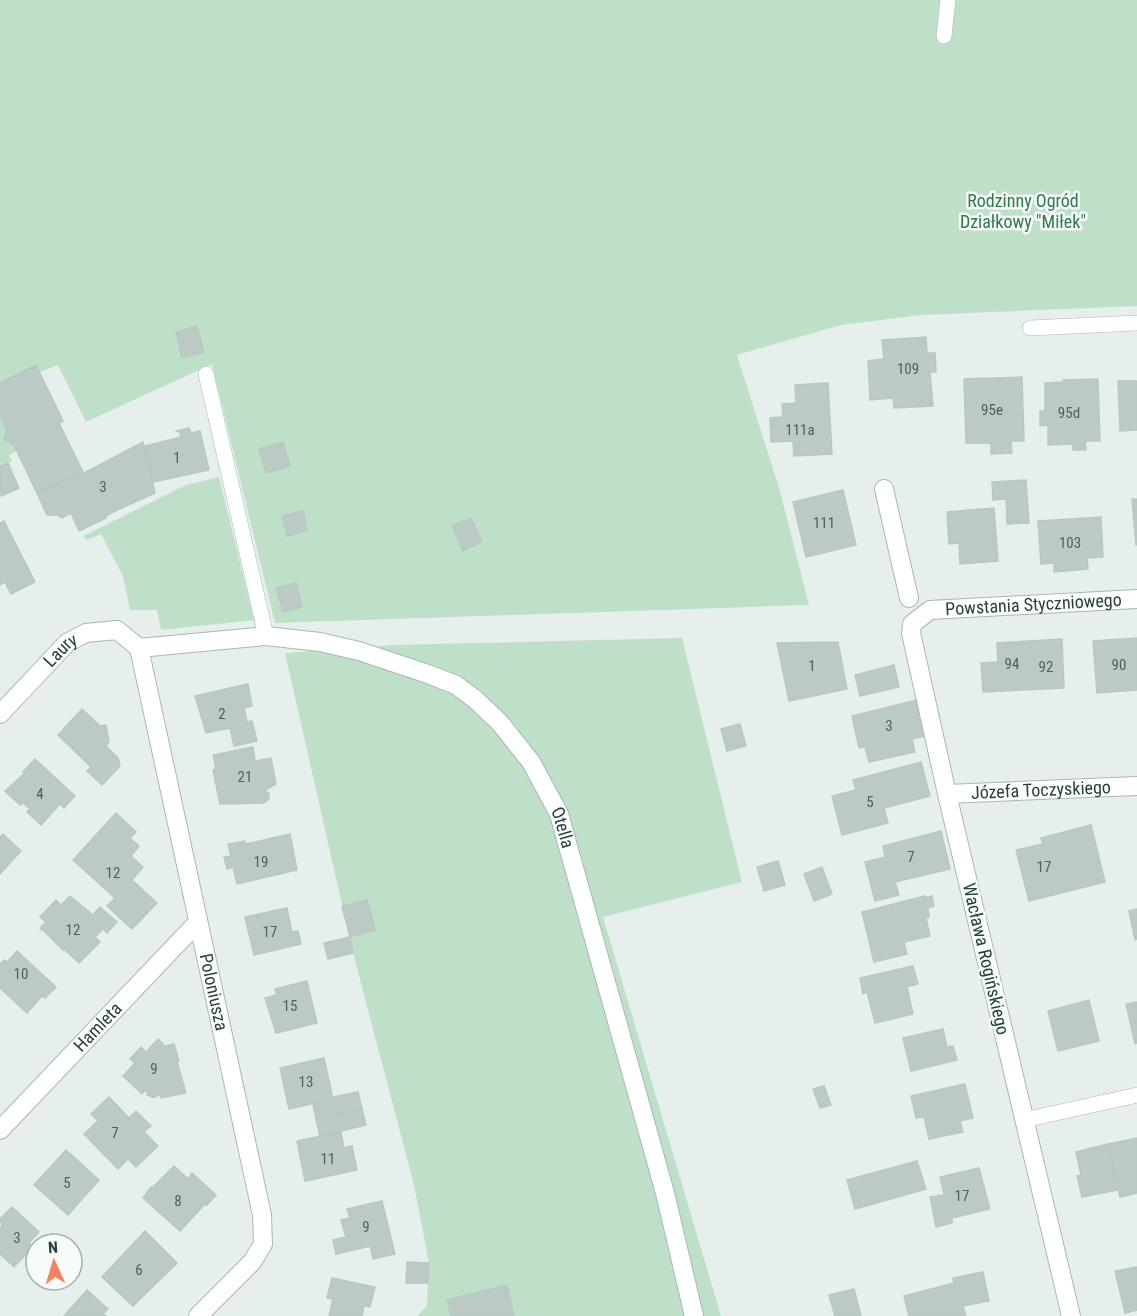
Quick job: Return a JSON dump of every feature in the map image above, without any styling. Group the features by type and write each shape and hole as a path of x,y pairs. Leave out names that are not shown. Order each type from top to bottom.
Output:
{"street":[{"path":"884,489 909,598"},
{"name":"Powstania Styczniowego","path":"930,610 1137,599"},
{"name":"Wacława Rogińskiego","path":"930,610 912,624 911,633 1071,1316"},
{"name":"Laury","path":"0,714 67,642 86,633 117,630 139,648"},
{"name":"Otella","path":"139,648 266,636 320,642 359,651 456,685 477,700 500,723 531,762 559,814 665,1193 694,1316"},
{"name":"Poloniusza","path":"139,648 262,1215 262,1244 252,1262 198,1316"},
{"name":"Józefa Toczyskiego","path":"947,794 1137,786"},
{"name":"Hamleta","path":"0,1131 197,923"}],"lane":[{"path":"944,36 948,0"},
{"path":"1030,328 1137,323"},
{"path":"206,374 266,636"},
{"path":"1024,1120 1137,1095"}],"green space":[{"name":"Rodzinny Ogród Działkowy \"Miłek\"","path":"0,0 1137,0 1137,306 921,315 841,325 737,355 780,491 809,605 275,623 212,364 86,422 58,365 0,388"},
{"path":"0,405 20,449 9,455 12,461 0,467"},
{"path":"219,477 254,620 161,630 157,610 130,610 123,576 101,534 87,540 83,536 186,485"},
{"path":"682,638 742,882 603,917 721,1316 417,1316 427,1306 429,1263 414,1185 353,953 285,653 393,645"}],"building":[{"path":"197,326 204,352 182,358 176,332"},
{"path":"926,337 927,353 935,353 936,372 930,372 933,406 894,408 893,398 870,400 868,361 884,359 882,340"},
{"path":"36,365 63,421 59,423 83,472 37,493 14,445 4,439 7,430 0,415 0,383"},
{"path":"1022,377 1024,441 1011,441 1012,453 991,454 991,443 966,443 964,379"},
{"path":"1098,379 1100,441 1085,441 1086,450 1073,450 1073,444 1048,445 1048,425 1040,426 1040,411 1045,411 1045,383"},
{"path":"1118,381 1137,381 1137,430 1120,431"},
{"path":"828,383 832,454 794,456 793,441 771,442 770,418 783,417 782,404 796,403 795,385"},
{"path":"189,428 191,433 200,431 209,470 153,482 145,446 181,437 180,432 177,431"},
{"path":"143,442 155,493 79,531 71,513 62,518 57,515 47,515 37,493 84,473"},
{"path":"283,442 290,466 266,473 259,449"},
{"path":"8,463 19,488 1,496 0,467"},
{"path":"1026,480 1029,523 1007,524 1006,499 993,500 992,482"},
{"path":"843,490 856,545 806,557 793,502"},
{"path":"1132,499 1137,499 1137,545 1136,545"},
{"path":"994,508 998,561 960,564 959,543 949,544 947,512"},
{"path":"303,511 307,531 287,536 282,516"},
{"path":"1101,517 1103,557 1087,558 1088,569 1054,572 1054,563 1041,564 1038,521"},
{"path":"471,518 482,542 463,551 452,526"},
{"path":"4,521 35,582 11,594 5,582 0,585 0,523"},
{"path":"296,583 302,607 283,612 276,588"},
{"path":"1137,638 1137,690 1097,693 1093,641"},
{"path":"1062,639 1064,688 983,692 981,663 998,662 997,643"},
{"path":"838,642 847,689 789,701 777,643"},
{"path":"894,665 899,687 860,696 855,675"},
{"path":"248,684 252,706 244,708 247,722 252,721 257,741 234,746 230,728 206,733 195,696"},
{"path":"917,700 926,736 912,739 915,752 869,762 865,747 859,748 852,716"},
{"path":"82,709 100,726 106,725 109,742 106,746 118,758 120,766 102,785 87,771 91,767 58,735"},
{"path":"740,724 746,746 727,751 721,729"},
{"path":"253,747 255,761 271,758 276,784 265,790 269,794 269,799 264,803 220,804 213,770 216,769 213,755"},
{"path":"35,759 75,796 64,808 60,804 41,825 27,812 30,809 23,803 20,805 5,791 25,773 23,772"},
{"path":"921,762 930,796 884,808 888,823 842,835 832,796 856,790 853,780"},
{"path":"116,813 136,832 130,838 139,846 131,856 143,867 132,880 157,903 132,929 107,906 115,898 73,860"},
{"path":"1091,825 1105,882 1029,901 1016,850 1043,844 1041,838"},
{"path":"941,831 950,869 895,882 899,895 875,901 865,862 885,857 883,846"},
{"path":"3,834 21,851 0,874 0,837"},
{"path":"290,834 297,870 237,884 233,867 227,869 224,857 231,856 228,844 245,841 246,844"},
{"path":"778,861 785,885 764,891 757,867"},
{"path":"822,867 832,894 814,901 804,874"},
{"path":"70,896 93,915 100,907 117,922 107,933 103,929 95,937 100,942 79,963 40,928 46,922 40,917 56,900 61,905"},
{"path":"925,896 925,898 932,896 934,906 928,908 929,917 926,918 930,936 904,942 907,954 874,962 862,912"},
{"path":"367,900 375,930 350,937 342,906"},
{"path":"287,908 292,932 298,931 301,944 254,955 245,917"},
{"path":"1137,909 1137,939 1135,940 1129,911"},
{"path":"350,937 353,953 328,959 324,943"},
{"path":"17,951 56,987 45,998 42,996 27,1013 0,988 0,964 4,960 7,962"},
{"path":"913,966 918,984 907,987 913,1014 875,1023 867,992 863,994 860,978"},
{"path":"307,981 317,1023 276,1033 265,998 277,995 275,989"},
{"path":"1089,1000 1099,1041 1058,1051 1048,1011"},
{"path":"1137,1002 1137,1043 1135,1044 1126,1004"},
{"path":"943,1029 947,1047 953,1046 957,1060 911,1071 903,1038"},
{"path":"158,1039 165,1046 174,1044 186,1093 161,1098 160,1095 152,1097 147,1095 149,1094 145,1090 142,1094 123,1076 135,1063 130,1059 141,1047 146,1052"},
{"path":"324,1058 333,1099 289,1109 280,1068"},
{"path":"965,1084 973,1118 960,1121 963,1132 929,1139 924,1117 916,1118 911,1096"},
{"path":"824,1086 831,1105 820,1108 813,1089"},
{"path":"358,1092 362,1109 316,1119 313,1104"},
{"path":"109,1097 129,1118 136,1111 151,1126 144,1132 158,1146 136,1167 128,1159 118,1169 84,1134 98,1121 91,1114"},
{"path":"362,1109 366,1125 320,1136 316,1119"},
{"path":"341,1132 344,1148 352,1146 357,1170 305,1181 297,1141"},
{"path":"1137,1138 1137,1193 1120,1197 1108,1144"},
{"path":"1108,1144 1118,1190 1082,1197 1077,1176 1081,1175 1076,1152"},
{"path":"66,1150 99,1180 68,1215 34,1185"},
{"path":"917,1161 926,1189 855,1209 847,1180"},
{"path":"174,1166 188,1179 192,1173 216,1195 180,1231 143,1198 151,1187"},
{"path":"979,1168 990,1209 952,1218 952,1223 936,1227 930,1197 944,1195 940,1177"},
{"path":"382,1201 395,1254 373,1259 370,1246 336,1254 333,1240 346,1237 341,1220 350,1218 347,1209"},
{"path":"12,1207 39,1232 24,1232 24,1256 14,1267 0,1254 0,1228 2,1226 0,1219"},
{"path":"145,1231 177,1263 133,1306 102,1277"},
{"path":"407,1262 429,1263 428,1283 406,1283"},
{"path":"1137,1267 1137,1310 1125,1313 1115,1271"},
{"path":"983,1272 989,1301 963,1306 966,1316 909,1316 904,1296 954,1283 953,1278"},
{"path":"332,1278 375,1287 370,1307 364,1306 362,1316 329,1316 333,1299 327,1298"},
{"path":"507,1285 514,1316 451,1316 447,1300"},
{"path":"854,1289 861,1316 835,1316 829,1295"},
{"path":"87,1290 108,1309 103,1314 106,1316 64,1316"}]}
